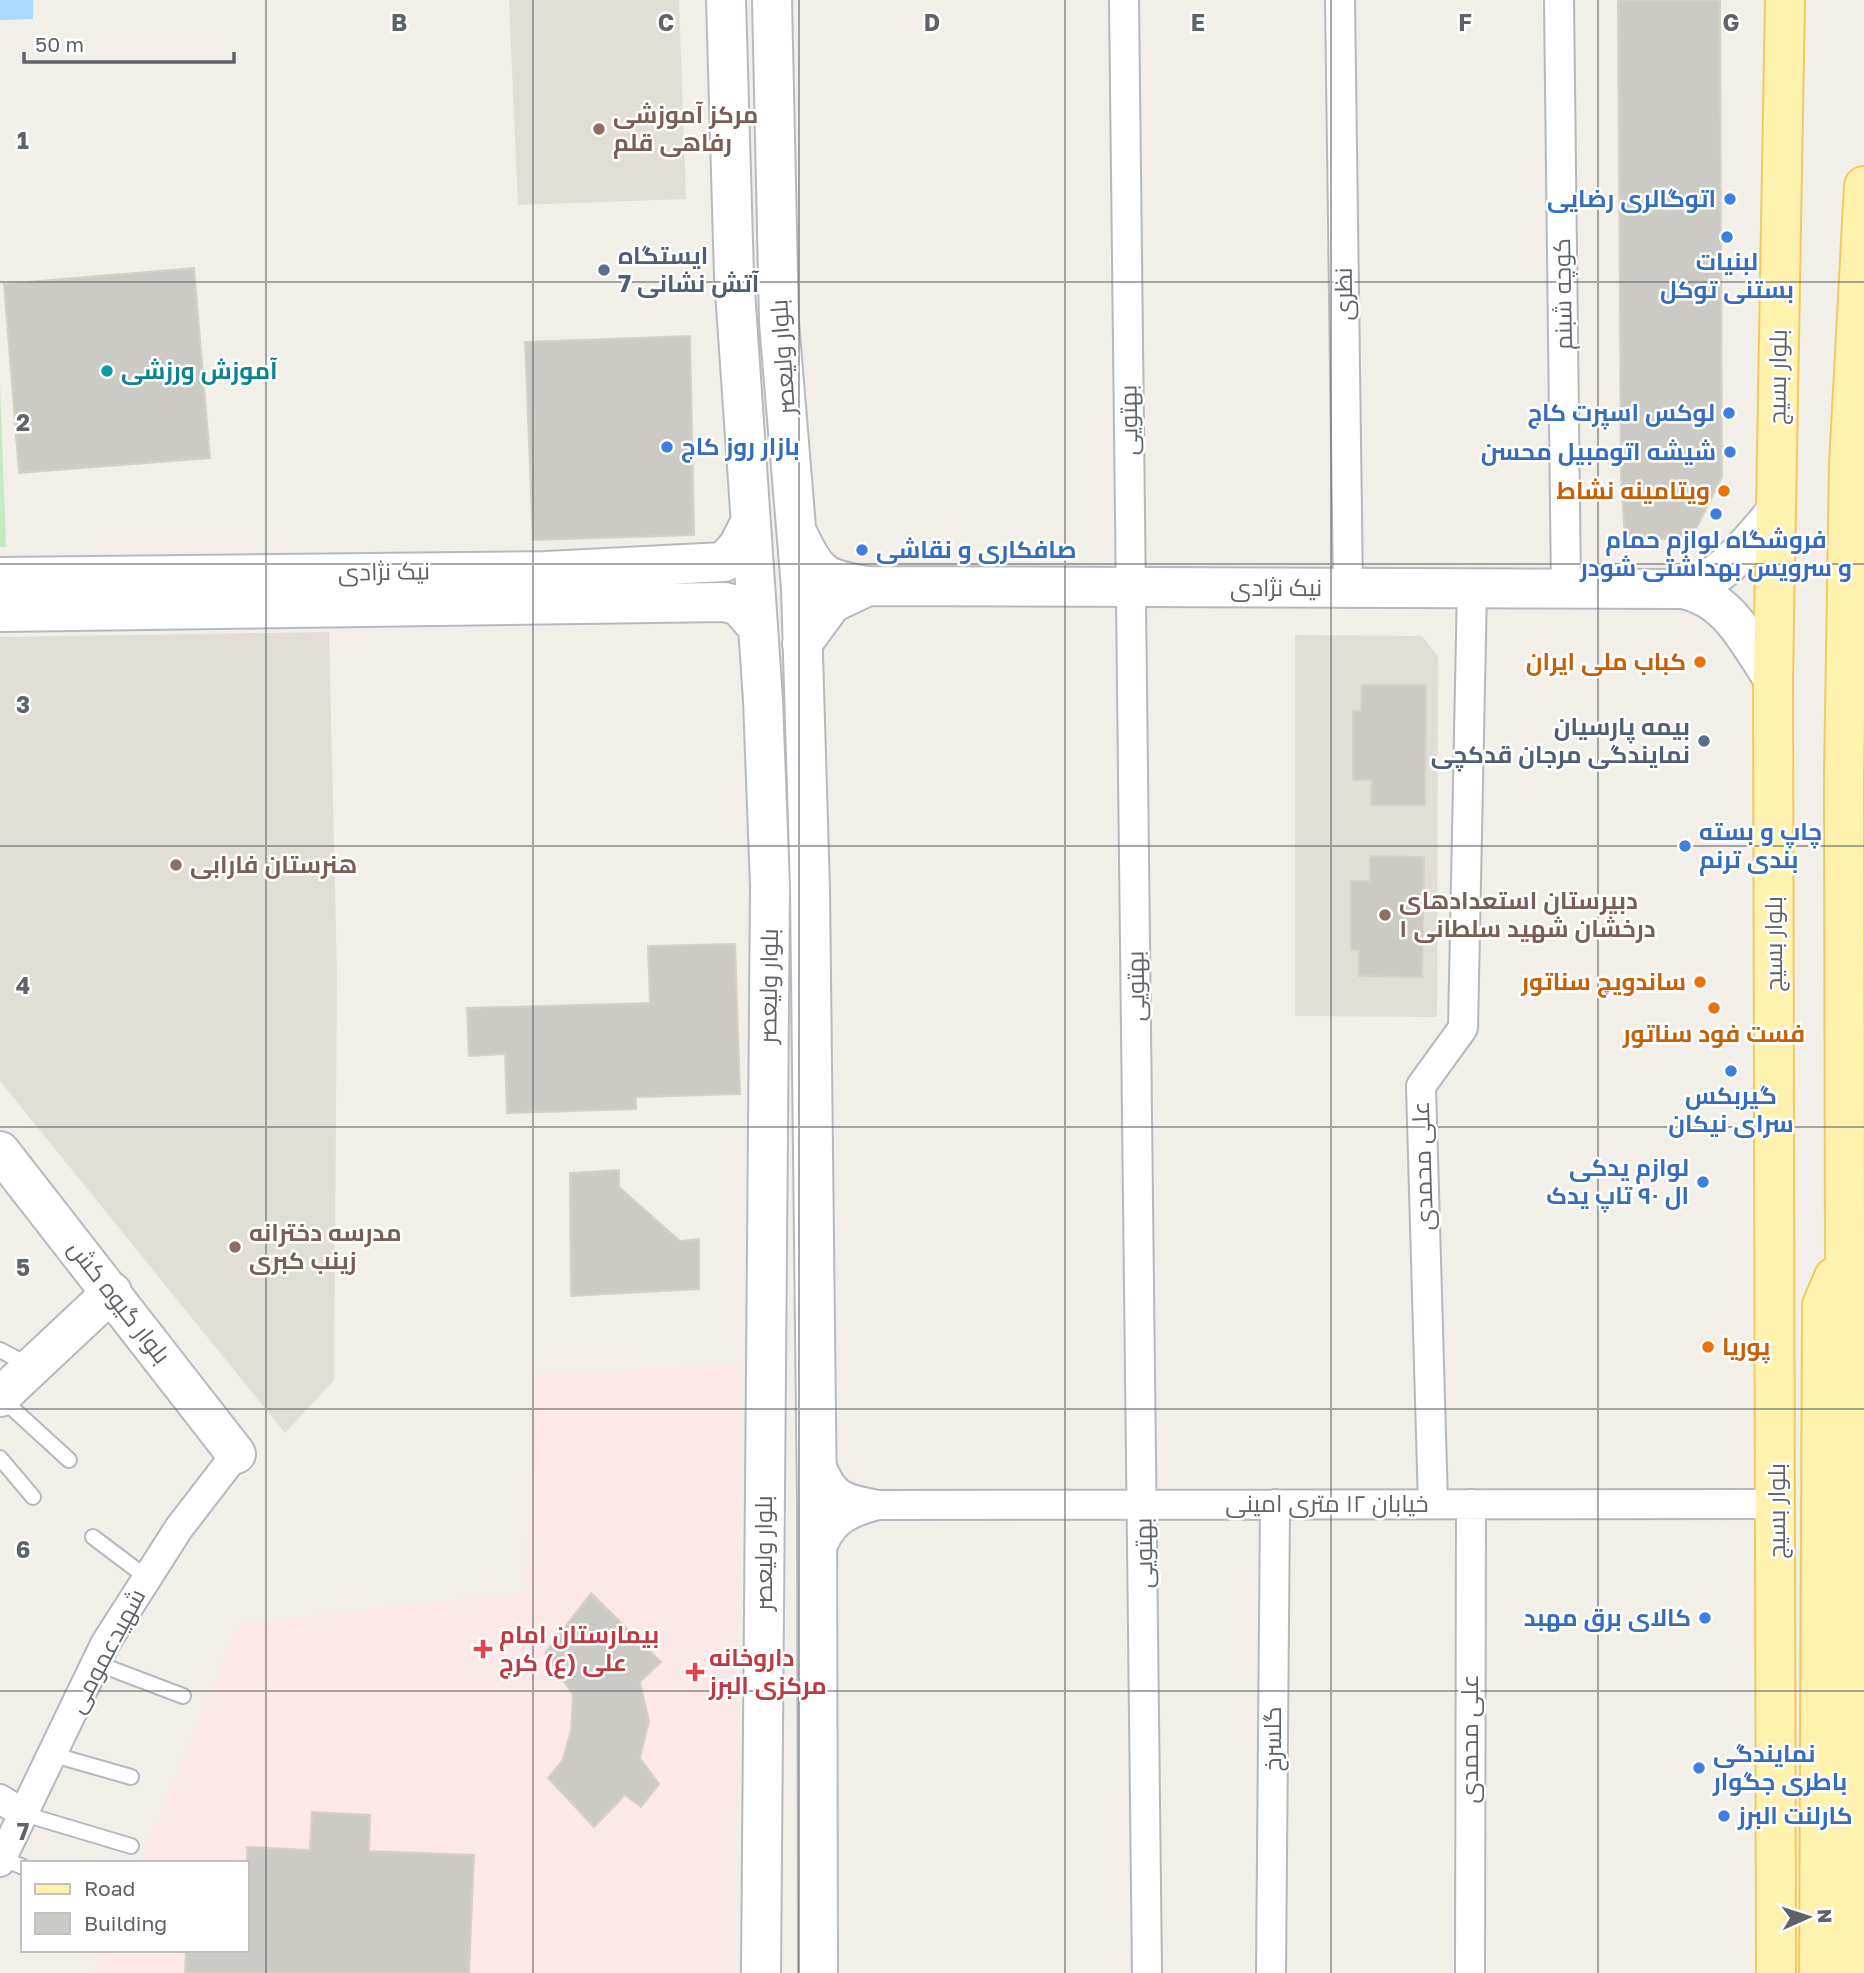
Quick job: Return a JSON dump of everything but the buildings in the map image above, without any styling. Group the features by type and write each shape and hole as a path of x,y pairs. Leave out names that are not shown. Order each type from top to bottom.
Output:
{"main road":[{"name":"بلوار بسیج","path":"1776,1973 1773,678 1785,0"},
{"path":"1853,1973 1861,1486 1845,1253 1845,711 1849,465 1864,186"},
{"path":"1819,1973 1822,1305 1845,1253"}],"street":[{"name":"بلوار ولیعصر","path":"726,0 731,190 749,525 758,628 769,886 761,1973"},
{"name":"بلوار ولیعصر","path":"772,0 779,322 796,527 810,890 818,1973"},
{"name":"بهتویی","path":"1124,0 1147,1973"},
{"name":"نظری","path":"1340,0 1348,588"},
{"name":"کوچه شبنم","path":"1559,0 1566,589"},
{"path":"729,118 737,142 750,146 764,142 775,119"},
{"path":"731,190 736,166 741,159 749,157 759,158 766,163 776,188"},
{"path":"1849,465 1864,505"},
{"path":"1683,589 1697,586 1736,557 1776,512"},
{"path":"749,525 724,562 733,572 736,583 734,593 725,603 738,606 758,628"},
{"path":"796,527 813,565 828,577 868,586"},
{"name":"نیک نژادی","path":"548,588 724,562"},
{"name":"نیک نژادی","path":"0,577 126,592 548,588 725,603"},
{"path":"802,644 832,603 868,586"},
{"name":"نیک نژادی","path":"868,586 1683,589"},
{"name":"علی محمدی","path":"1433,1504 1421,1086 1463,1028 1472,588"},
{"path":"1683,589 1702,593 1723,606 1773,678"},
{"name":"نیک نژادی","path":"0,612 126,592"},
{"path":"1845,711 1864,661"},
{"path":"769,886 781,910 790,913 800,909 810,890"},
{"path":"769,952 779,933 797,930 804,937 810,959"},
{"name":"بلوار گیوه کش","path":"0,1151 236,1454"},
{"path":"0,1397 16,1359 112,1292"},
{"path":"816,1451 832,1490 845,1498 878,1505"},
{"name":"شهیدعمومی","path":"8,1862 24,1814 96,1663 146,1577 236,1454"},
{"name":"گلسرخ","path":"1271,1973 1275,1504"},
{"name":"علی محمدی","path":"1470,1973 1471,1504"},
{"name":"خیابان ۱۲ متری امینی","path":"878,1505 1777,1504"},
{"path":"817,1567 823,1546 836,1521 878,1505"},
{"path":"0,1799 24,1814"}],"lane":[{"path":"0,1397 69,1460"},
{"path":"0,1458 33,1497"},
{"path":"93,1537 146,1577"},
{"path":"96,1663 183,1696"},
{"path":"54,1755 131,1777"},
{"path":"24,1814 131,1846"}],"shaded area":[{"name":"مرکز آموزشی رفاهی قلم","path":"509,0 679,0 686,199 518,205"},
{"path":"329,632 337,974 334,1380 285,1433 0,1081 0,637"},
{"path":"1295,635 1422,636 1438,656 1437,1017 1295,1016"},
{"name":"بیمارستان امام علی (ع) کرج","path":"740,1365 735,1973 95,1973 103,1952 248,1952 248,1861 141,1861 239,1624 525,1592 536,1374"}],"green space":[{"path":"0,383 6,547 0,547"}],"water":[{"path":"0,0 33,0 33,19 0,20"}],"place":[{"name":"مرکز آموزشی رفاهی قلم","path":"599,129"},
{"name":"اتوگالری رضایی","path":"1730,199"},
{"name":"لبنیات بستنی توکل","path":"1727,237"},
{"name":"ایستگاه آتش نشانی 7","path":"604,270"},
{"name":"آموزش ورزشی","path":"107,371"},
{"name":"لوکس اسپرت کاج","path":"1729,413"},
{"name":"بازار روز کاج","path":"667,447"},
{"name":"شیشه اتومبیل محسن","path":"1730,452"},
{"name":"ویتامینه نشاط","path":"1724,491"},
{"name":"فروشگاه لوازم حمام و سرویس بهداشتی شودر","path":"1716,514"},
{"name":"صافکاری و نقاشی","path":"862,550"},
{"name":"کباب ملی ایران","path":"1700,662"},
{"name":"بیمه پارسیان نمایندگی مرجان قدکچی","path":"1704,741"},
{"name":"چاپ و بسته بندی ترنم","path":"1685,846"},
{"name":"هنرستان فارابی","path":"176,865"},
{"name":"دبیرستان استعدادهای درخشان شهید سلطانی ۱","path":"1385,915"},
{"name":"ساندویچ سناتور","path":"1700,982"},
{"name":"فست فود سناتور","path":"1714,1008"},
{"name":"گیربکس سرای نیکان","path":"1731,1071"},
{"name":"لوازم یدکی ال ۹۰ تاپ یدک","path":"1703,1182"},
{"name":"مدرسه دخترانه زینب کبری","path":"235,1247"},
{"name":"پوریا","path":"1708,1347"},
{"name":"کالای برق مهبد","path":"1705,1618"},
{"name":"بیمارستان امام علی (ع) کرج","path":"483,1649"},
{"name":"داروخانه مرکزی البرز","path":"695,1672"},
{"name":"نمایندگی باطری جگوار","path":"1699,1768"},
{"name":"کارلنت البرز","path":"1724,1816"}]}
